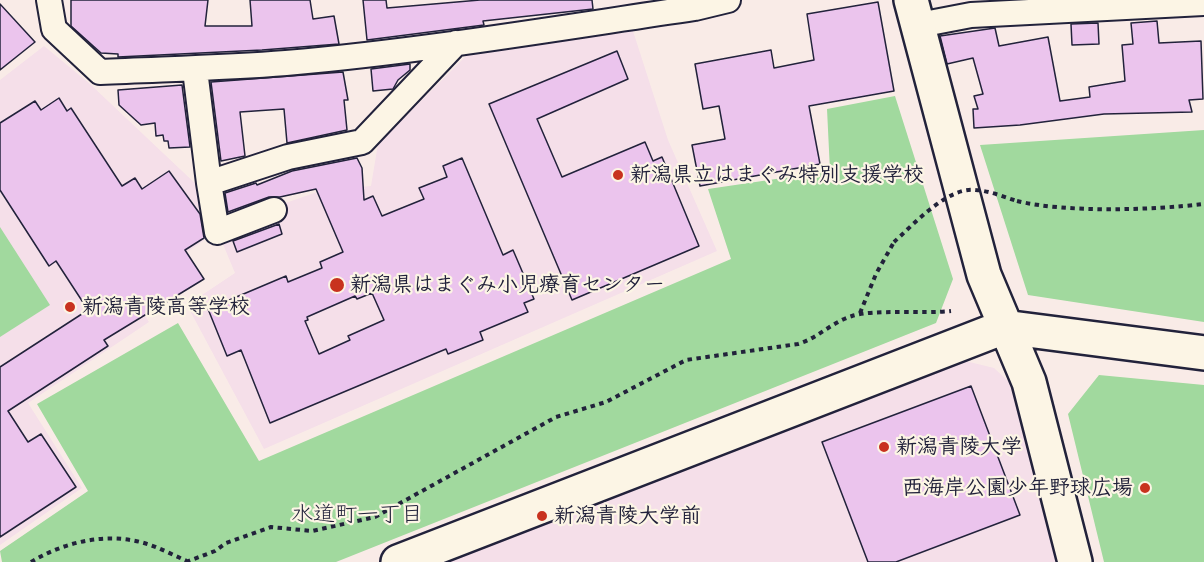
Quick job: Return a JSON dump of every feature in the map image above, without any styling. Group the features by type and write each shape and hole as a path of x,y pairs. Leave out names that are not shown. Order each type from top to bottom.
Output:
{"street":[{"path":"49,0 54,29 100,72 195,70 456,43 695,8 728,0"},
{"path":"1075,562 1029,382 984,275 915,12 971,15 1204,3"},
{"path":"209,183 288,157 362,142 456,43"},
{"path":"195,70 217,232 274,210"},
{"path":"398,562 1004,327 1204,353"}],"path":[{"path":"860,314 876,274 894,242 936,205 953,194 974,189 1042,207 1175,207 1204,204"},
{"path":"31,562 96,538 143,543 187,562 215,551 226,543 272,527 312,531 375,517 556,417 606,402 686,360 798,344 812,340 842,320 860,314 924,314 951,311"}],"shaded area":[{"path":"633,31 668,140 717,251 264,449 187,305 235,273 220,237 277,206 323,190 371,186 378,144 467,55"},
{"name":"新潟青陵高等学校","path":"44,46 90,84 200,188 213,234 130,292 149,322 28,403 82,488 0,545 0,80"},
{"name":"新潟青陵大学","path":"961,360 994,368 1008,381 1018,398 1059,562 444,562"}],"green space":[{"path":"895,96 953,279 936,323 336,562 2,562 0,551 88,491 37,404 178,323 259,461 731,259 708,189 830,171 827,109"},
{"path":"1204,130 1204,322 1028,295 980,145"},
{"path":"0,227 50,305 0,337"},
{"name":"西海岸公園少年野球広場","path":"1099,375 1204,385 1204,562 1104,562 1068,414"}],"building":[{"path":"71,0 208,0 205,26 252,26 250,0 310,0 313,19 334,16 339,44 118,57 118,54 101,53 71,26"},
{"path":"363,0 386,0 387,8 480,0 592,0 593,9 483,21 484,25 367,40"},
{"path":"878,2 894,91 809,106 820,164 700,186 692,145 725,139 719,106 703,109 695,64 771,50 774,68 814,60 807,14"},
{"path":"0,4 35,42 0,70"},
{"path":"1157,21 1159,43 1201,41 1203,99 1189,100 1192,112 1104,114 1020,125 974,128 973,109 978,109 974,96 983,94 973,58 947,64 940,36 995,28 999,46 1048,37 1060,101 1090,97 1089,87 1125,81 1122,45 1133,44 1131,23"},
{"path":"1098,23 1099,44 1072,45 1071,24"},
{"name":"新潟県立はまぐみ特別支援学校","path":"617,51 628,79 537,119 562,177 645,142 653,161 662,157 699,246 572,300 489,104"},
{"path":"410,64 410,70 398,80 393,89 373,91 371,69"},
{"path":"343,72 348,100 344,100 347,130 287,143 284,109 240,112 245,156 221,161 211,82"},
{"path":"182,85 190,147 169,148 168,141 164,141 163,135 156,136 155,123 141,125 119,105 118,90"},
{"name":"新潟青陵高等学校","path":"59,98 67,111 71,108 122,186 135,178 142,189 169,171 200,214 204,238 185,250 204,279 104,340 108,346 8,411 28,442 41,434 76,487 0,537 0,367 88,310 56,261 49,266 0,190 0,123 35,101 41,110"},
{"name":"新潟県はまぐみ小児療育センター","path":"357,158 362,168 364,200 373,196 382,216 424,199 419,188 447,177 443,166 462,158 503,255 513,250 534,299 524,303 528,312 480,332 483,340 448,354 446,349 270,423 241,350 227,356 208,309 286,276 288,282 322,268 320,262 343,252 316,189 280,197 269,197 228,212 225,193 256,183 257,185 292,171","holes":["372,293 384,320 348,336 350,340 319,354 305,321 308,320 307,317 355,296 357,299"]},
{"path":"279,224 282,234 237,252 233,241"},
{"path":"971,386 1020,515 896,562 868,562 822,442"}],"place":[{"name":"新潟県立はまぐみ特別支援学校","path":"618,175"},
{"name":"新潟県はまぐみ小児療育センター","path":"337,285"},
{"name":"新潟青陵高等学校","path":"70,307"},
{"name":"新潟青陵大学","path":"884,447"},
{"name":"西海岸公園少年野球広場","path":"1145,488"},
{"name":"新潟青陵大学前","path":"542,516"}],"district":[{"name":"水道町一丁目","path":"357,515"}]}
